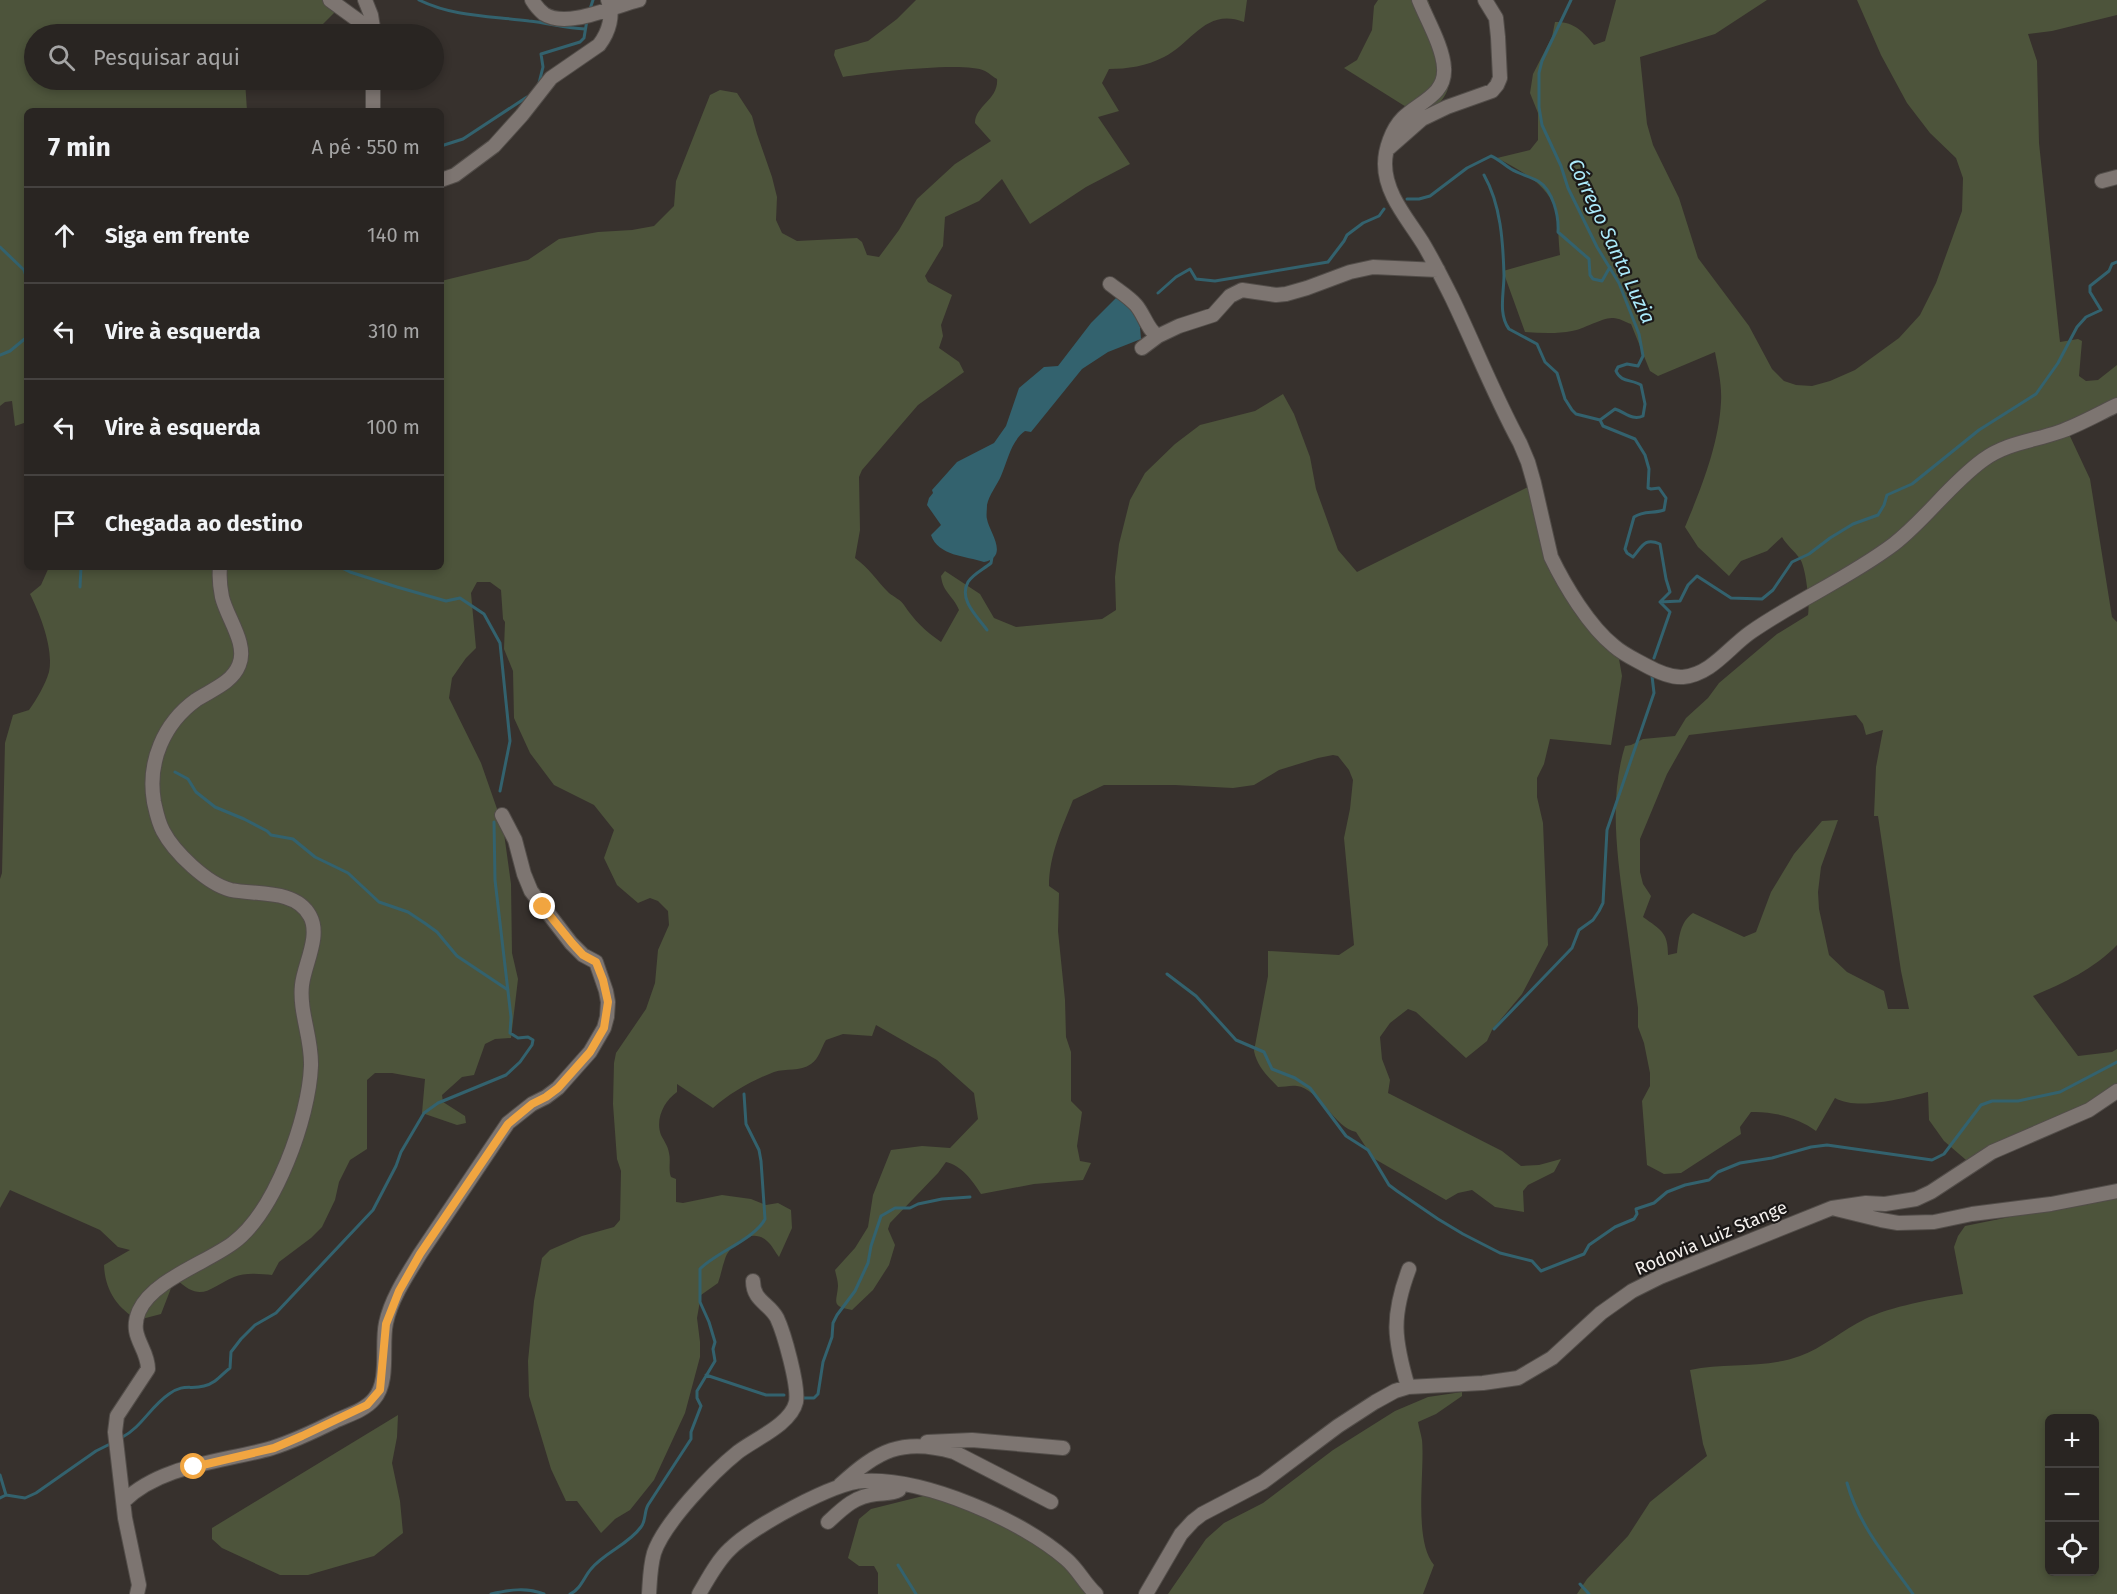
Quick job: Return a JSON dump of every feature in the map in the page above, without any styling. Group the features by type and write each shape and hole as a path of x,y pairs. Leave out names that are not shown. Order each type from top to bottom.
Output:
{"street":[{"path":"330,0 362,24"},
{"path":"365,0 372,24"},
{"path":"532,0 545,15 563,20 610,4 639,0"},
{"path":"1419,0 1441,55 1444,78 1442,86 1435,94 1397,125 1385,162 1389,188 1438,270 1528,462 1551,557 1557,570 1596,628 1612,645 1649,667 1673,676 1683,677 1705,670 1748,634 1784,610 1870,562 1909,532 1959,480 1984,460 2006,447 2060,431 2117,405"},
{"path":"1388,150 1422,119 1447,107 1492,91 1497,85 1500,69 1497,25 1492,10 1485,0"},
{"path":"444,179 455,175 494,146 551,78 599,45 607,31 610,4"},
{"path":"373,90 373,108"},
{"path":"2102,181 2117,177"},
{"path":"1142,348 1158,336 1179,326 1213,315 1230,296 1242,290 1276,295 1286,294 1350,272 1373,267 1438,270"},
{"path":"1110,284 1134,303 1142,312 1151,330 1158,336"},
{"path":"137,1594 139,1585 125,1518 115,1432 117,1416 148,1369 148,1362 136,1335 139,1310 152,1294 164,1285 232,1244 246,1232 264,1209 271,1199 300,1128 311,1067 310,1040 301,999 302,982 313,933 313,921 309,913 302,906 283,896 230,889 206,877 192,866 163,831 153,799 153,777 157,752 165,731 177,715 230,678 238,668 242,657 222,597 220,570"},
{"path":"124,1501 131,1494 158,1479 194,1467 274,1448 356,1411 375,1399 382,1381 389,1311 420,1254 508,1124 532,1104 558,1088 590,1052 599,1038 604,1028 608,1002 596,962 583,955 572,943 531,891 515,840 502,815"},
{"name":"Rodovia Luiz Stange","path":"1146,1594 1181,1534 1193,1521 1263,1482 1338,1426 1395,1391 1408,1387 1483,1383 1518,1377 1552,1358 1601,1313 1632,1291 1660,1277 1832,1208 1916,1199 1931,1192 1992,1152 2089,1110 2117,1091"},
{"path":"1832,1208 1840,1212 1898,1223 1934,1222 2117,1191"},
{"path":"1408,1387 1399,1356 1395,1324 1400,1292 1409,1269"},
{"path":"649,1594 651,1564 655,1550 674,1520 713,1475 738,1452 783,1422 796,1402 796,1385 778,1319 755,1294 753,1281"},
{"path":"917,1446 926,1442 943,1440 972,1440 1063,1448"},
{"path":"836,1489 852,1474 890,1450 917,1446 937,1447 954,1452 1051,1502"},
{"path":"699,1594 730,1549 780,1515 836,1489 864,1481 900,1485 952,1496 1024,1532 1066,1559 1095,1594"},
{"path":"828,1522 854,1499 896,1492 900,1485"}],"green space":[{"path":"0,0 331,0 341,6 323,24 24,24 24,90 246,90 247,108 24,108 24,423 15,426 12,401 0,406"},
{"path":"916,0 1247,0 1244,22 1219,19 1200,29 1174,51 1151,63 1109,69 1102,83 1119,111 1098,117 1130,164 1086,187 1030,224 1002,179 979,201 945,217 943,246 925,276 928,282 952,295 941,325 943,336 939,348 959,362 964,372 918,405 862,470 859,477 860,530 855,558 889,593 903,603 920,625 941,642 959,610 942,582 941,576 945,571 980,594 994,618 1016,627 1102,619 1116,610 1115,577 1119,544 1130,500 1145,473 1175,444 1200,425 1255,411 1283,394 1294,414 1310,457 1316,489 1338,550 1357,572 1536,483 1562,572 1599,620 1619,659 1622,676 1611,745 1550,739 1544,764 1537,778 1537,797 1543,823 1548,945 1522,994 1492,1030 1487,1041 1466,1058 1416,1012 1408,1009 1390,1023 1380,1037 1382,1059 1390,1080 1388,1093 1502,1151 1521,1166 1539,1165 1561,1159 1554,1172 1528,1185 1523,1191 1524,1212 1495,1207 1472,1190 1458,1193 1446,1200 1373,1158 1356,1132 1341,1123 1312,1093 1297,1086 1278,1087 1260,1066 1254,1051 1268,976 1268,951 1339,955 1354,945 1344,838 1353,780 1349,770 1338,756 1318,758 1279,770 1254,785 1233,788 1104,785 1073,800 1051,863 1049,886 1059,893 1058,931 1066,1037 1071,1052 1071,1101 1082,1112 1077,1146 1080,1161 1091,1163 1083,1180 1034,1184 981,1194 962,1170 946,1162 890,1223 888,1229 895,1245 889,1265 873,1290 852,1310 840,1307 836,1302 838,1286 835,1270 855,1248 868,1227 873,1195 891,1150 922,1146 950,1148 978,1119 974,1093 937,1060 876,1025 872,1036 843,1034 826,1040 811,1064 766,1075 734,1092 713,1108 677,1084 677,1092 665,1105 659,1123 670,1159 671,1177 676,1179 676,1202 683,1203 722,1195 751,1199 766,1205 778,1203 791,1210 792,1228 779,1257 769,1243 761,1237 742,1239 728,1253 718,1283 701,1295 697,1318 700,1357 685,1413 654,1480 630,1510 615,1519 601,1533 577,1501 566,1501 551,1469 529,1396 528,1361 534,1301 542,1258 550,1250 582,1236 614,1227 620,1220 621,1171 617,1159 613,1104 614,1063 616,1053 646,1009 655,983 658,950 669,925 668,911 658,901 650,898 638,903 617,885 604,858 614,830 594,805 554,785 530,753 514,718 513,671 504,649 505,622 501,590 490,582 477,582 471,593 476,648 452,678 449,698 481,763 503,826 511,884 512,953 518,979 511,1038 495,1039 485,1044 474,1075 462,1077 442,1095 443,1102 465,1116 466,1123 457,1125 422,1113 425,1079 392,1073 375,1073 367,1080 367,1149 350,1160 322,1227 279,1262 272,1275 238,1275 211,1289 199,1292 184,1286 175,1278 161,1314 138,1320 118,1304 105,1274 104,1265 130,1250 118,1247 100,1230 10,1190 0,1208 0,879 5,743 13,715 29,710 45,682 50,663 48,642 30,594 41,585 48,570 444,570 444,280 528,260 559,239 654,226 674,206 676,181 710,95 720,90 737,93 752,116 772,177 777,197 776,220 782,233 797,241 857,238 862,242 867,255 879,257 899,230 917,199 955,164 991,141 975,123 976,117 997,86 997,79 985,71 958,67 843,77 834,55 835,50 868,41 897,19"},
{"path":"1378,0 1428,0 1442,38 1447,53 1450,81 1439,103 1419,115 1344,68 1357,60 1372,30 1374,6"},
{"path":"1616,0 1767,0 1715,34 1640,57 1647,124 1653,145 1679,198 1698,258 1749,326 1772,369 1784,381 1796,385 1812,386 1855,370 1899,338 1920,315 1936,283 1962,211 1963,178 1956,158 1930,133 1907,103 1881,55 1857,0 2117,0 2117,15 2052,31 2028,34 2037,61 2039,143 2060,342 2078,339 2082,341 2079,376 2086,381 2098,380 2117,365 2117,407 2068,432 2090,479 2112,617 2117,622 2117,945 2078,975 2033,996 2078,1056 2112,1052 2117,1049 2117,1091 1973,1166 1944,1141 1929,1120 1928,1092 1868,1103 1845,1102 1835,1098 1816,1131 1802,1122 1785,1116 1751,1112 1740,1127 1741,1134 1681,1173 1664,1174 1647,1165 1642,1101 1650,1086 1650,1073 1638,1027 1638,1008 1617,846 1617,786 1625,746 1643,739 1675,736 1686,718 1708,698 1719,683 1777,634 1808,615 1808,603 1802,563 1782,537 1767,551 1741,561 1729,576 1698,547 1685,527 1708,466 1720,418 1721,389 1715,352 1658,376 1650,371 1631,324 1620,319 1609,318 1566,332 1525,332 1503,271 1560,255 1558,226 1555,209 1546,192 1531,178 1497,158 1530,150 1538,140 1538,113 1530,93 1533,74 1552,37 1555,22 1567,23 1578,28 1594,45 1605,41","holes":["1856,715 1863,724 1866,735 1883,730 1876,767 1874,816 1878,816 1901,971 1909,1009 1888,1009 1884,991 1847,972 1829,955 1819,909 1818,892 1821,867 1838,820 1822,821 1794,854 1771,892 1756,932 1744,937 1693,913 1683,925 1677,953 1668,955 1665,936 1643,917 1651,896 1643,884 1640,872 1640,839 1667,774 1689,735"]},
{"path":"2117,1195 2117,1594 1577,1594 1587,1579 1628,1536 1650,1502 1707,1456 1690,1370 1787,1360 1816,1349 1857,1323 1875,1315 1913,1304 1963,1294 1954,1247 1965,1226"},
{"path":"1462,1392 1462,1396 1436,1414 1418,1422 1423,1454 1422,1523 1428,1554 1434,1565 1423,1594 1168,1594 1206,1539 1224,1523 1263,1503 1333,1450 1395,1411 1428,1397"},
{"path":"398,1415 392,1463 400,1501 403,1533 374,1556 308,1575 280,1575 222,1548 212,1539 212,1528"},
{"path":"927,1495 960,1506 1056,1547 1096,1594 878,1594 878,1573 874,1566 859,1566 848,1558 859,1519 871,1509"}],"water":[{"path":"1116,298 1130,305 1140,327 1141,339 1108,352 1082,369 1031,432 1025,431 1016,440 987,505 987,518 996,543 996,555 984,562 953,554 940,547 931,535 941,525 927,505 933,493 932,490 957,462 994,443 1006,426 1019,388 1044,367 1058,366 1091,323"}],"waterway":[{"path":"419,0 459,13 585,29"},
{"path":"590,9 593,0"},
{"name":"Córrego Santa Luzia","path":"1571,0 1542,61 1539,73 1539,107 1542,125 1561,166 1568,188 1597,247 1619,283 1639,334 1643,356 1638,366 1627,364 1618,367 1616,371 1624,379 1641,385 1645,404 1643,416 1632,417 1615,409 1600,420"},
{"path":"539,83 543,67 541,54 580,42 584,38 587,20"},
{"path":"444,145 463,139 527,97"},
{"path":"1407,199 1430,196 1467,168 1491,156 1514,171 1535,179 1548,191 1554,204 1558,232 1589,259 1590,275 1593,279 1602,281 1610,267"},
{"path":"1484,175 1498,211 1500,224 1504,275 1502,303 1506,323 1509,329 1537,344 1545,362 1557,373 1565,399 1572,410 1576,414 1600,420"},
{"path":"1158,293 1176,277 1190,269 1196,279 1215,281 1328,262 1347,235 1363,223 1379,216 1384,209"},
{"path":"0,247 24,270"},
{"name":"Córrego Santa Luzia","path":"1660,602 1680,601 1688,585 1697,576 1731,598 1762,599 1773,590 1792,562 1809,554 1853,524 1878,515 1887,495 1912,484 1979,430 2036,394 2058,363 2077,327 2086,317 2101,310 2090,292 2090,286 2109,271 2112,264 2117,262"},
{"path":"0,355 10,351 24,339"},
{"name":"Córrego Santa Luzia","path":"1600,420 1603,426 1635,439 1645,455 1649,469 1648,488 1659,488 1666,498 1664,510 1634,517 1625,549 1633,557 1647,542 1660,544 1670,592 1660,602"},
{"path":"987,630 970,608 965,595 968,582 991,563 992,557"},
{"path":"80,587 81,570"},
{"path":"346,570 446,601 460,598 484,614 500,643 510,741 500,791"},
{"path":"1654,658 1670,612 1660,602"},
{"path":"1494,1029 1572,948 1579,930 1593,920 1603,903 1607,830 1654,693 1652,676"},
{"path":"175,772 188,779 196,792 215,807 244,819 271,835 293,839 315,857 348,873 379,902 408,912 437,932 457,956 508,990"},
{"path":"121,1438 135,1428 169,1394 187,1387 208,1385 230,1368 231,1352 241,1339 255,1325 276,1313 373,1210 401,1152 424,1113 438,1103 506,1075 520,1062 532,1045 533,1040 528,1037 518,1038 510,1033 511,1017 495,880 494,822"},
{"path":"1167,974 1196,996 1236,1040 1264,1052 1272,1069 1295,1078 1310,1088 1346,1136 1368,1150 1389,1185 1463,1234 1500,1253 1532,1261 1541,1271 1584,1254 1589,1245 1615,1227 1634,1219 1637,1214 1636,1209 1654,1203 1667,1192 1709,1180 1718,1172 1740,1163 1827,1145 1932,1160 1944,1154 1981,1105 1992,1101 2018,1101 2060,1092 2117,1062"},
{"path":"570,1594 580,1586 597,1563 630,1539 641,1527 648,1505 691,1439 691,1432 701,1406 697,1398 697,1391 715,1361 713,1349 715,1342 700,1302 700,1269 753,1233 765,1219 761,1161 759,1150 746,1124 744,1094"},
{"path":"804,1398 814,1398 818,1394 823,1362 832,1337 833,1323 855,1291 868,1263 881,1216 895,1208 910,1208 942,1199 970,1197"},
{"path":"706,1375 766,1395 784,1395"},
{"path":"0,1498 6,1495 25,1498 36,1493 96,1451 110,1444"},
{"path":"0,1475 6,1495"},
{"path":"1847,1483 1852,1499 1867,1528 1913,1594"},
{"path":"898,1565 916,1594"},
{"path":"1580,1584 1589,1594"},
{"path":"491,1594 511,1590 544,1594"}],"route":[{"path":"194,1467 274,1448 356,1411 375,1399 382,1381 389,1311 407,1275 508,1124 532,1104 558,1088 590,1052 604,1028 608,1002 596,962 583,955 543,907"}]}
